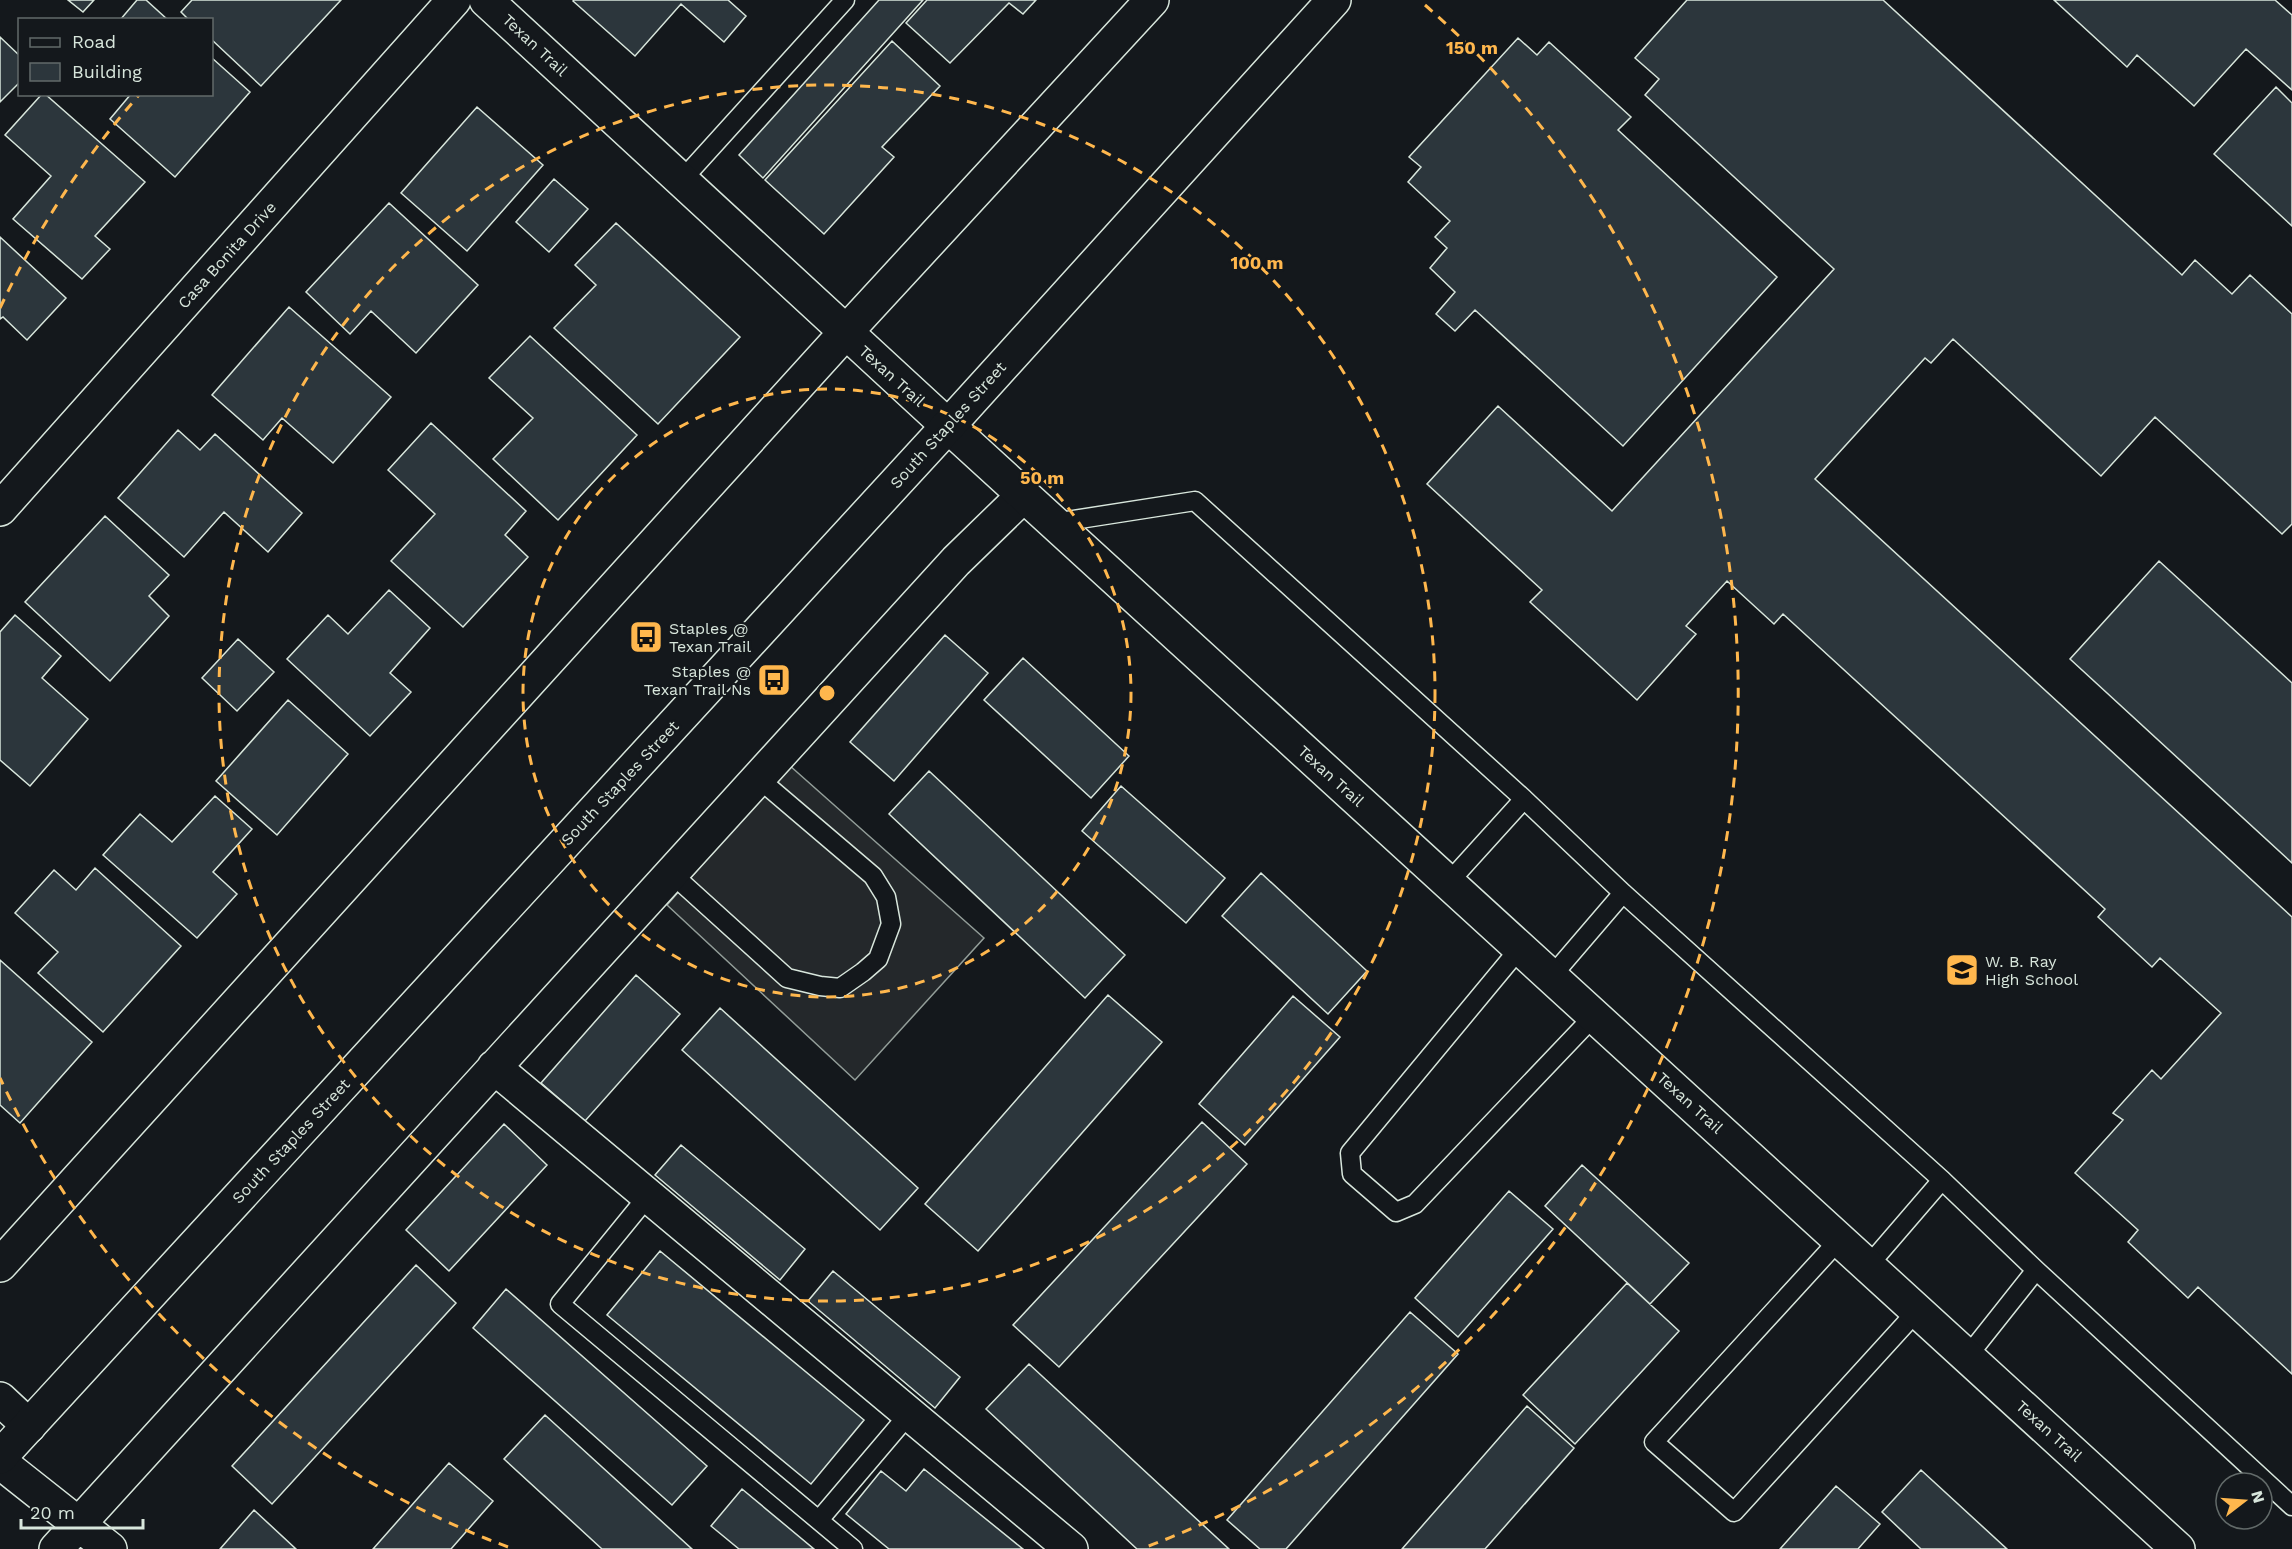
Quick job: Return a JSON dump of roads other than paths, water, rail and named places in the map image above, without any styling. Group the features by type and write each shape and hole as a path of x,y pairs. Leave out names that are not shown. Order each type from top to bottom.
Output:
{"street":[{"name":"Casa Bonita Drive","path":"0,509 454,0"},
{"name":"Texan Trail","path":"486,0 845,333 2178,1549"},
{"path":"0,1265 845,333 1152,0"},
{"name":"South Staples Street","path":"0,1459 948,426 1334,0"},
{"path":"56,1549 956,561 1024,495"},
{"path":"494,1067 1071,1549"},
{"path":"0,1399 29,1426"},
{"path":"0,1459 110,1549"}],"lane":[{"path":"681,181 845,0"},
{"path":"1054,523 1195,501 1623,893 1942,1180 2292,1506"},
{"path":"671,873 787,978 840,988 878,958 891,924 886,897 873,876 758,778"},
{"path":"1448,883 1524,800"},
{"path":"1551,977 1623,893"},
{"path":"1520,948 1350,1153 1352,1174 1396,1212 1415,1204 1594,1016"},
{"path":"1868,1266 1942,1180"},
{"path":"648,1196 560,1304 853,1549"},
{"path":"1839,1240 1654,1442 1734,1512 1917,1311"},
{"path":"1967,1357 2036,1270"},
{"path":"819,1520 909,1414"}],"place":[{"name":"Staples @ Texan Trail","path":"646,637"},
{"name":"Staples @ Texan Trail Ns","path":"774,680"},
{"name":"W. B. Ray High School","path":"1962,970"}]}
